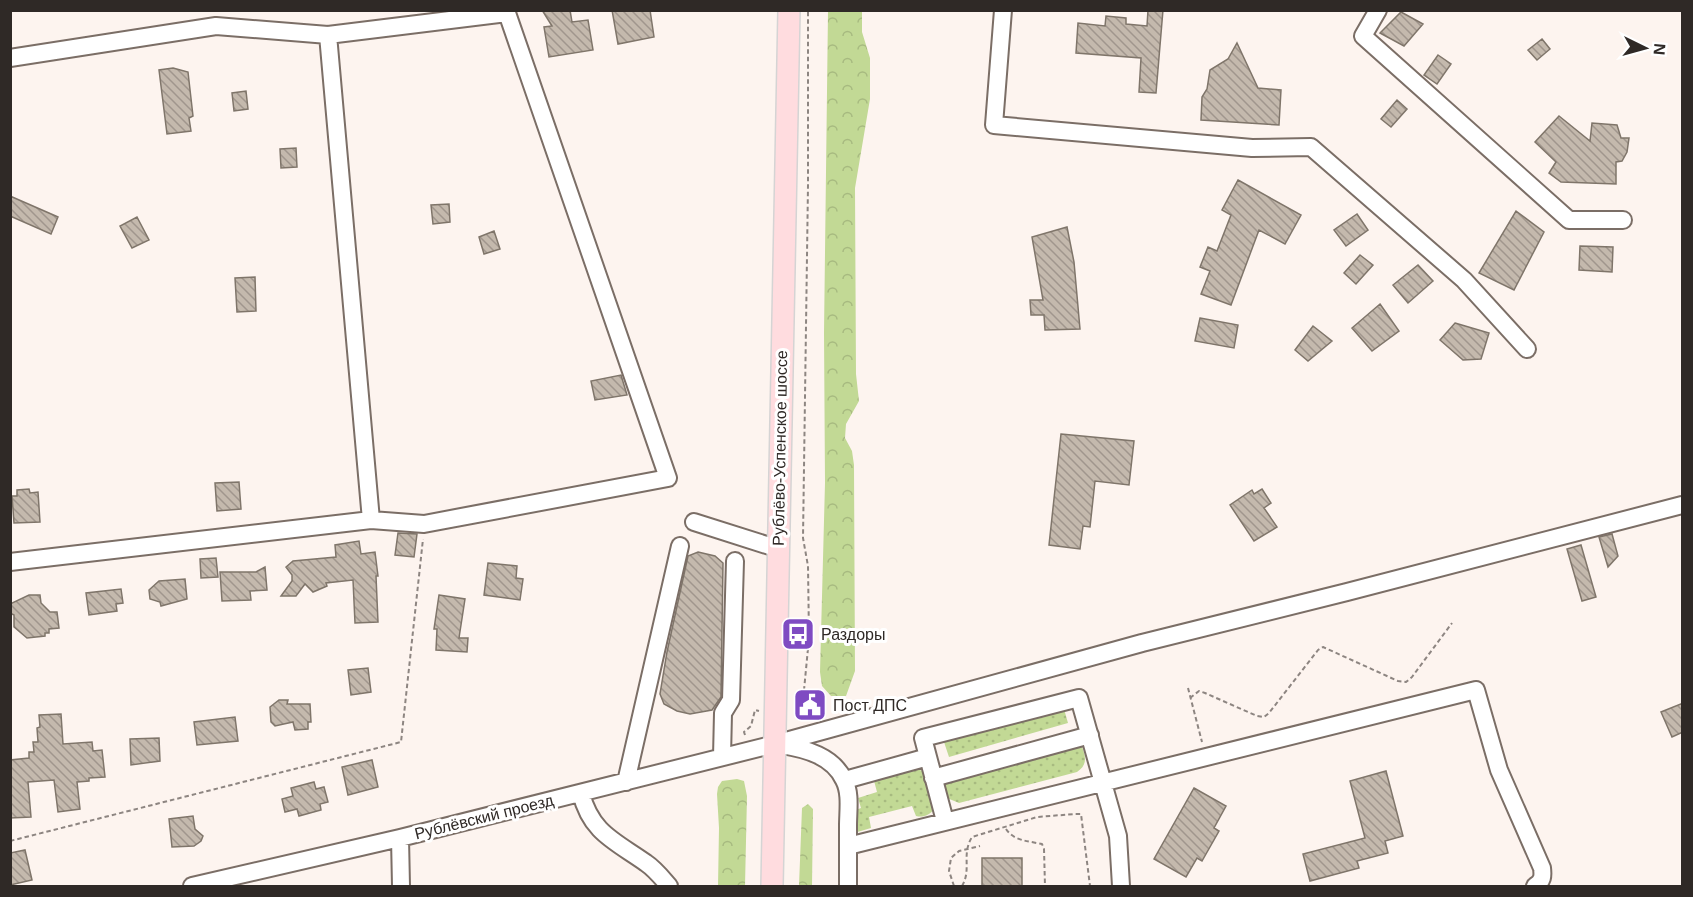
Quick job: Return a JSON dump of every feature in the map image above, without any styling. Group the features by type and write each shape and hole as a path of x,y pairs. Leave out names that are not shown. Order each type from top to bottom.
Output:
{"main road":[{"name":"Рублёво-Успенское шоссе","path":"772,886 789,10"}],"street":[{"path":"1003,10 994,125 1252,148 1311,147 1464,280 1527,349"},
{"path":"1378,10 1363,36 1569,220 1623,220"},
{"path":"10,58 216,26 328,35 507,12 668,478 424,524 370,520 10,562"},
{"path":"328,35 370,520"},
{"name":"Рублёвский проезд","path":"192,886 400,838 815,734 1142,643 1683,506"},
{"path":"694,522 778,549"},
{"path":"626,782 680,546"},
{"path":"722,757 723,713 731,700 735,561"},
{"path":"848,846 1476,690 1499,770 1542,868 1541,882 1535,886"},
{"path":"945,821 923,738 1079,698 1118,836 1121,886"},
{"path":"933,778 1090,735"},
{"path":"775,744 798,747 818,754 836,767 845,780 848,796 848,886"},
{"path":"845,780 928,757"},
{"path":"581,793 586,812 595,824 612,841 648,864 669,886"},
{"path":"400,838 401,886"}],"path":[{"path":"808,10 803,538 808,566 809,638 802,711 815,734"},
{"path":"10,841 401,742 424,524"},
{"path":"1190,698 1199,691 1264,717 1323,647 1398,681 1406,682 1452,623"},
{"path":"1188,688 1205,756"},
{"path":"745,735 744,732 751,726 755,710 760,711"},
{"path":"795,712 802,711"},
{"path":"963,886 967,876 966,849 972,837 1037,818 1081,814 1090,886"},
{"path":"1005,827 1019,840 1042,844 1045,886"},
{"path":"954,886 949,871 951,858 959,851 980,846"}],"green space":[{"path":"828,11 862,11 862,32 870,58 870,99 855,188 856,374 859,401 846,424 845,438 852,451 854,465 855,671 846,696 831,696 822,686 820,672 825,483 824,333"},
{"path":"1064,709 1068,723 949,757 944,742"},
{"path":"1081,744 1085,763 1077,772 959,803 947,798 943,782"},
{"path":"916,768 924,772 934,809 924,816 916,816 912,806 869,817 871,828 854,833 853,811 861,808 858,798 877,792 873,777"},
{"path":"737,779 744,781 747,796 745,886 718,886 718,787 722,781"},
{"path":"808,804 813,809 812,886 799,886 802,808"}],"building":[{"path":"542,10 570,10 572,22 588,20 593,50 549,57 544,27 552,26"},
{"path":"612,10 650,10 654,37 618,44"},
{"path":"1148,10 1163,10 1156,93 1139,92 1141,58 1076,53 1078,23 1105,26 1106,16 1126,18 1126,24 1147,26"},
{"path":"1401,12 1423,24 1404,46 1380,33"},
{"path":"1542,39 1550,49 1537,60 1528,50"},
{"path":"1237,43 1258,88 1281,90 1279,125 1201,120 1202,97 1207,89 1210,70 1228,59"},
{"path":"1438,55 1451,64 1437,84 1424,75"},
{"path":"173,68 188,72 193,116 189,118 191,131 167,134 159,70"},
{"path":"246,91 248,109 234,111 232,93"},
{"path":"1397,100 1407,109 1391,127 1381,119"},
{"path":"1559,116 1590,141 1592,123 1617,125 1621,138 1629,138 1627,152 1622,161 1616,162 1616,184 1561,182 1549,173 1556,162 1535,142"},
{"path":"296,148 297,167 281,168 280,149"},
{"path":"1238,180 1301,215 1285,244 1259,230 1231,305 1201,294 1210,271 1200,267 1208,247 1217,251 1231,215 1222,210"},
{"path":"10,196 58,217 51,234 10,216"},
{"path":"449,204 450,222 433,224 431,205"},
{"path":"1516,211 1544,232 1514,290 1479,273"},
{"path":"1357,214 1368,230 1346,246 1334,230"},
{"path":"137,217 149,240 132,248 120,226"},
{"path":"1067,227 1074,262 1080,329 1045,330 1044,315 1031,315 1030,300 1043,300 1032,237"},
{"path":"494,231 500,249 484,254 479,237"},
{"path":"1580,246 1613,247 1612,272 1579,270"},
{"path":"1360,255 1373,265 1356,284 1344,273"},
{"path":"1418,265 1433,281 1408,303 1393,285"},
{"path":"255,277 256,311 237,312 235,278"},
{"path":"1380,304 1399,331 1372,351 1352,328"},
{"path":"1200,318 1238,325 1234,348 1195,341"},
{"path":"1455,323 1489,333 1481,359 1463,360 1440,340"},
{"path":"1313,326 1332,341 1308,361 1295,350"},
{"path":"621,375 627,395 595,400 591,381"},
{"path":"1061,434 1134,441 1129,485 1095,481 1090,527 1083,526 1080,549 1049,545"},
{"path":"239,482 241,509 217,511 215,483"},
{"path":"29,489 30,493 38,492 40,522 14,523 12,496 17,496 17,490"},
{"path":"1262,489 1271,503 1264,508 1277,527 1254,541 1230,505 1252,490 1254,494"},
{"path":"398,533 417,534 414,557 395,555"},
{"path":"1612,534 1618,556 1608,567 1599,537"},
{"path":"359,541 361,554 375,552 378,576 376,576 378,622 355,623 353,580 326,583 327,586 313,592 305,584 296,596 281,596 292,581 292,575 286,567 293,561 336,557 335,545"},
{"path":"1581,545 1596,597 1582,601 1567,549"},
{"path":"698,552 715,556 723,563 721,697 712,710 690,714 677,711 664,704 660,694 688,556"},
{"path":"216,558 218,577 201,578 200,559"},
{"path":"488,563 517,566 516,578 523,579 520,600 484,595"},
{"path":"265,567 267,590 250,591 251,600 222,601 220,572 256,572"},
{"path":"185,579 187,599 161,606 160,602 150,599 149,590 159,581"},
{"path":"121,589 123,603 116,604 117,611 89,615 86,593"},
{"path":"29,595 40,595 41,603 50,612 57,612 59,628 49,629 49,633 45,633 45,636 27,638 14,627 14,615 10,613 10,605"},
{"path":"439,595 465,599 459,638 468,638 467,652 436,650 437,629 434,629"},
{"path":"368,668 371,692 351,695 348,670"},
{"path":"279,700 288,700 287,704 310,704 311,722 308,722 308,729 295,730 293,722 275,726 271,722 270,707"},
{"path":"1683,703 1683,732 1672,737 1661,712"},
{"path":"61,714 63,744 92,742 93,751 102,750 105,777 89,778 89,781 77,782 80,809 58,812 54,780 28,782 31,817 10,818 10,760 29,758 29,752 34,752 33,742 38,742 39,715"},
{"path":"235,717 238,741 197,745 194,722"},
{"path":"159,738 160,761 131,765 130,739"},
{"path":"372,760 378,787 348,795 342,767"},
{"path":"1386,771 1403,836 1385,841 1388,853 1357,861 1359,868 1310,881 1303,854 1365,838 1350,781"},
{"path":"314,782 316,789 324,787 328,802 320,804 321,810 299,816 297,809 285,812 282,799 293,796 291,788"},
{"path":"1194,788 1226,806 1214,828 1219,831 1202,861 1197,858 1186,877 1154,859"},
{"path":"193,816 195,829 203,836 201,841 194,846 172,847 169,819"},
{"path":"25,850 32,880 10,885 10,853"},
{"path":"982,858 1022,858 1022,886 982,886"}],"place":[{"name":"Раздоры","path":"798,634"},
{"name":"Пост ДПС","path":"810,705"}]}
